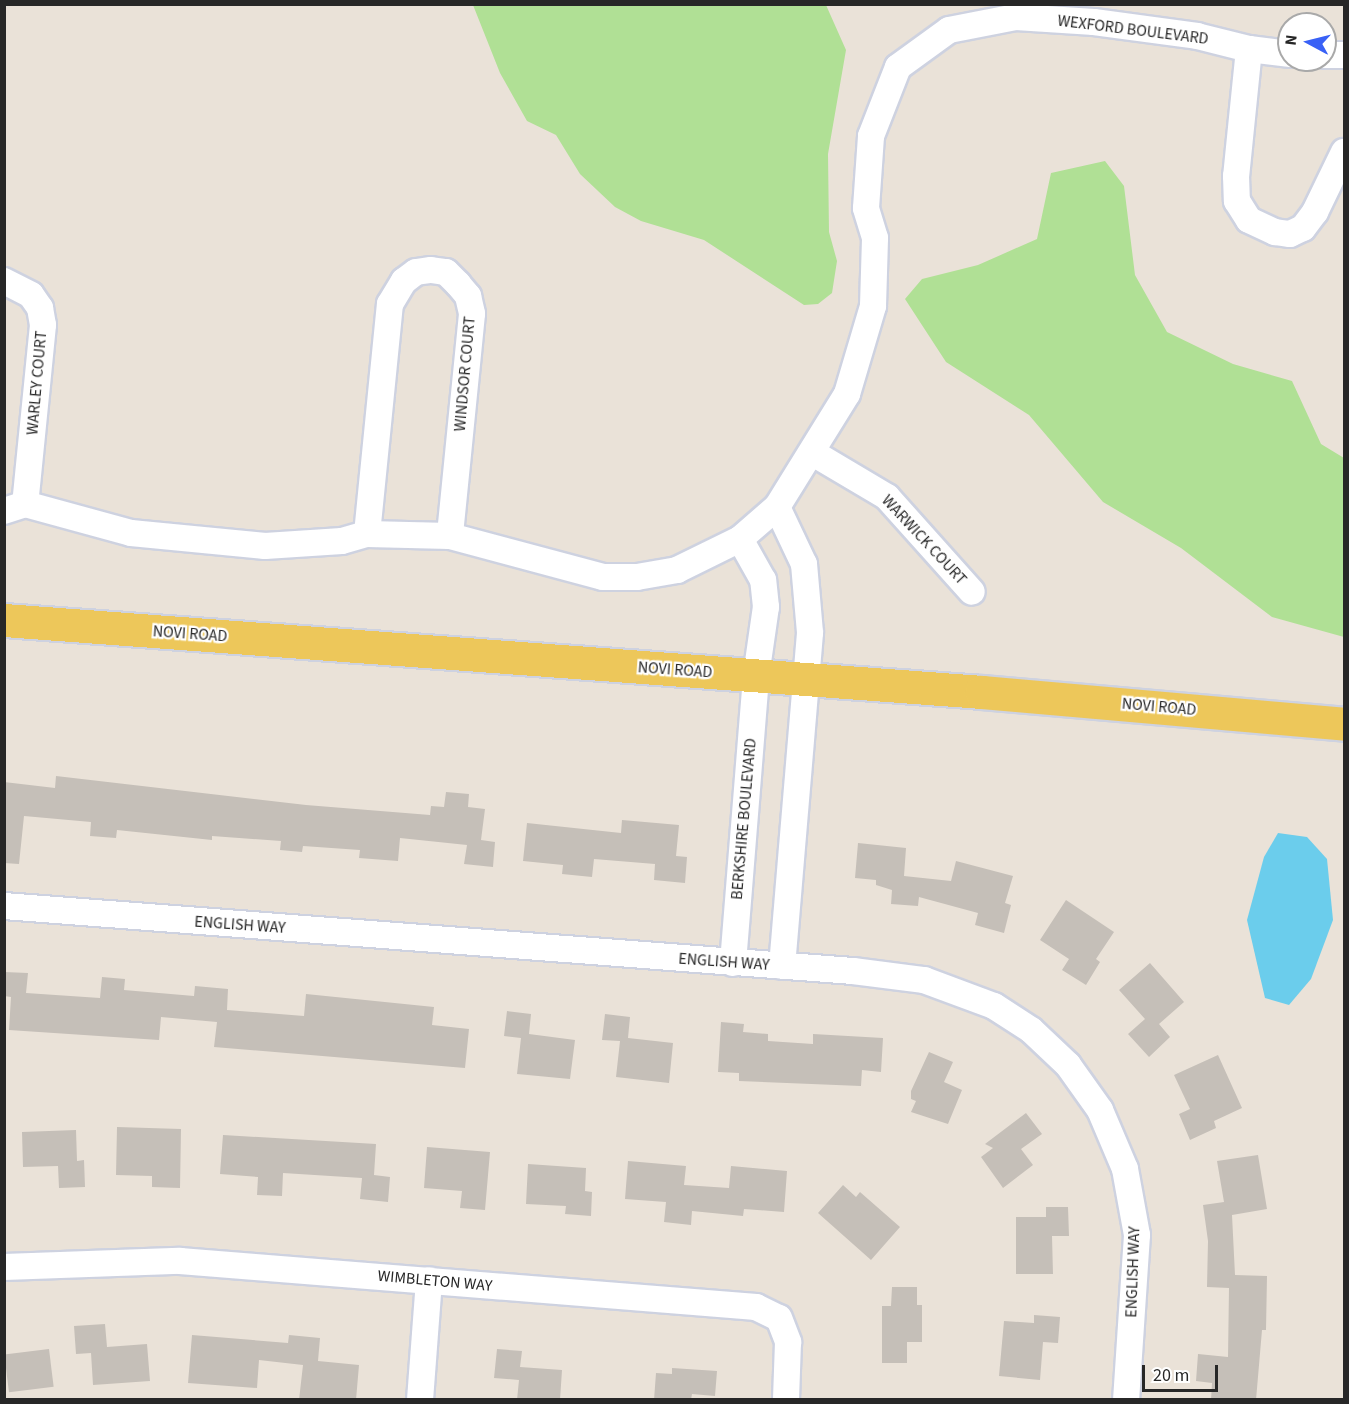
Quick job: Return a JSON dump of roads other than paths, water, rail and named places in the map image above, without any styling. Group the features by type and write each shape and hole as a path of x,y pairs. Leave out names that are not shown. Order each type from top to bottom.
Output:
{"main road":[{"name":"NOVI ROAD","path":"4,620 756,676 1344,724"}],"street":[{"name":"WEXFORD BOULEVARD","path":"15,507 122,531 167,538 265,546 342,541 367,534 450,536 503,548 560,568 614,577 677,570 740,539 777,507 813,453 847,394 873,306 875,238 866,207 871,136 898,67 949,30 1016,17 1094,22 1197,36 1249,49 1277,52"},
{"path":"1249,49 1236,176 1237,201 1249,220 1275,232 1290,234 1303,228 1315,212 1344,152"},
{"name":"WINDSOR COURT","path":"367,534 390,304 404,281 416,272 431,270 446,272 458,284 468,296 472,314 450,536"},
{"name":"WARLEY COURT","path":"4,282 31,295 40,308 43,325 15,507"},
{"name":"WARWICK COURT","path":"813,453 887,497 972,591"},
{"path":"777,507 804,564 808,588 807,680 796,770 782,966"},
{"name":"BERKSHIRE BOULEVARD","path":"733,963 756,676 766,607 763,580 740,539"},
{"name":"ENGLISH WAY","path":"4,906 782,966 924,980 994,1006 1031,1030 1068,1065 1100,1110 1112,1133 1133,1205 1136,1266 1126,1400"},
{"name":"WIMBLETON WAY","path":"4,1267 180,1262 756,1307 779,1318 788,1342 786,1400"},
{"path":"420,1400 429,1280"}],"water":[{"path":"1278,833 1307,837 1327,859 1333,920 1311,979 1289,1005 1265,998 1247,920 1264,857"}]}
